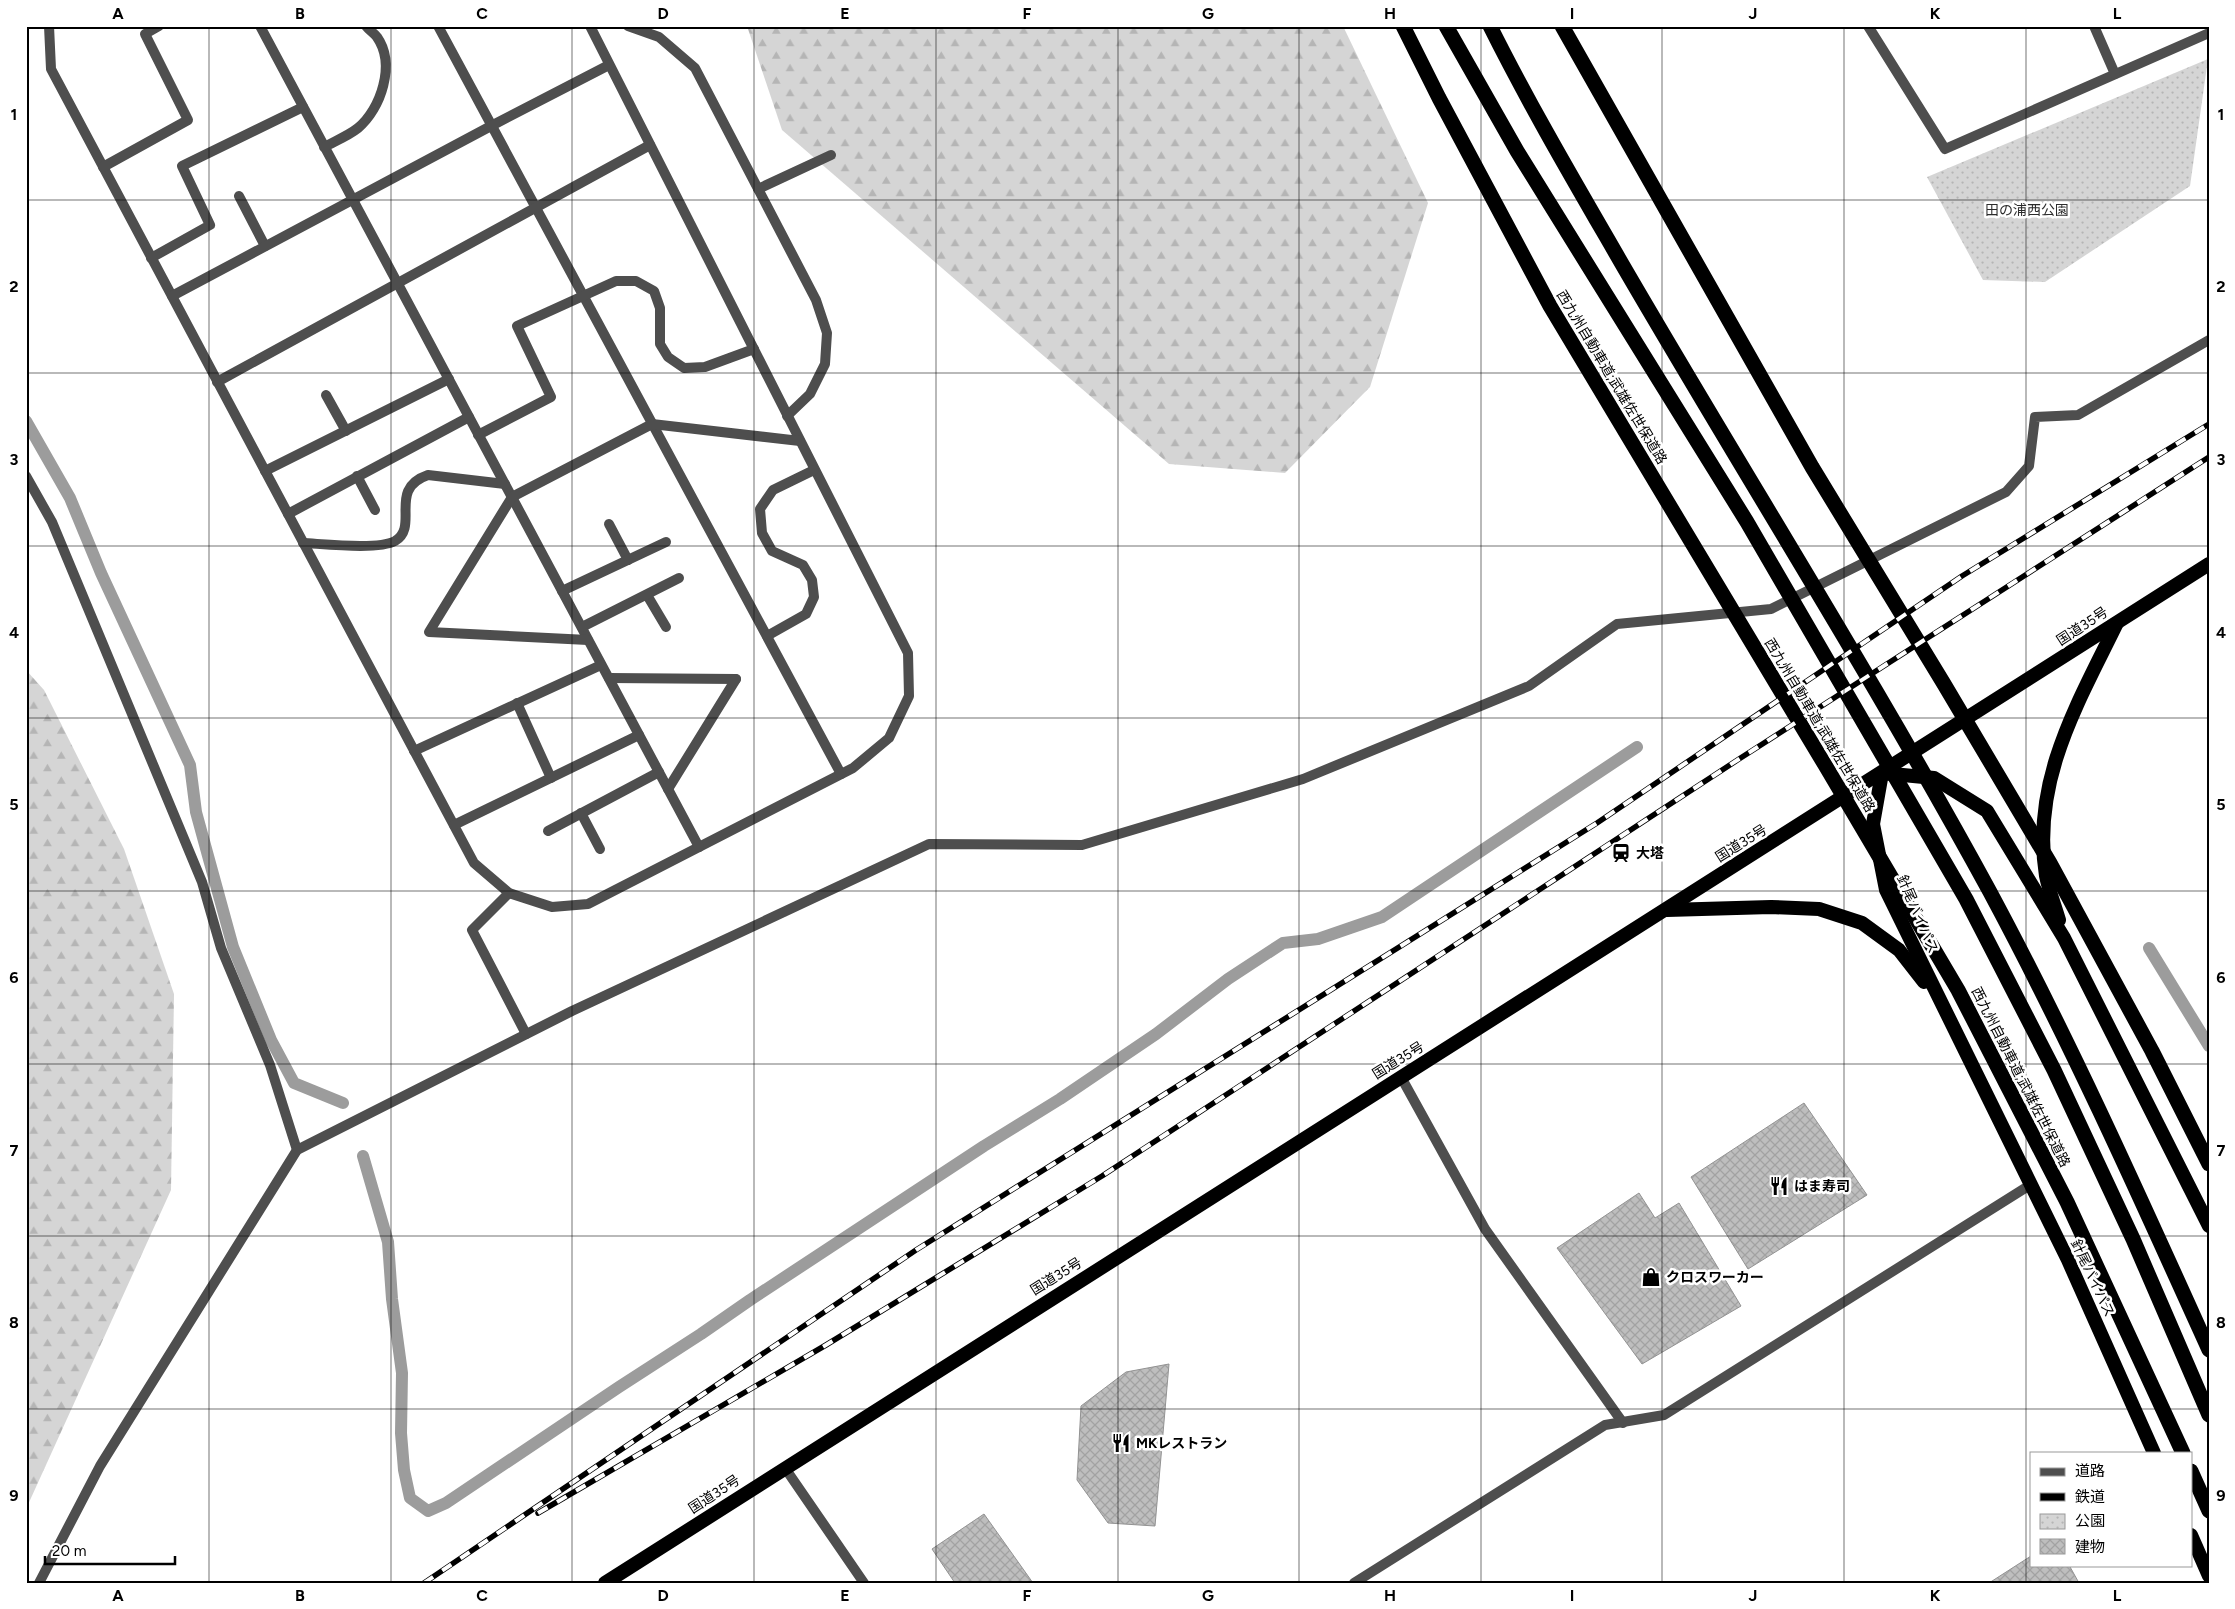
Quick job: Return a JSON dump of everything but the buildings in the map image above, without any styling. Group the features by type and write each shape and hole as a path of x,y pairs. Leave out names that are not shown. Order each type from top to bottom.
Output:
{"highway":[{"name":"西九州自動車道;武雄佐世保道路","path":"1403,26 1550,306 1826,765 1958,990 2068,1202 2183,1452"},
{"path":"1446,26 1517,151 1746,522 1966,899 2054,1070 2133,1239 2209,1414"},
{"path":"1490,26 1528,102 1888,713 1990,892 2075,1058 2209,1350"},
{"path":"1562,27 1812,467 1944,684 2050,864 2152,1051 2209,1164"},
{"name":"国道35号","path":"605,1583 2209,564"},
{"path":"2064,938 2046,876 2043,824 2050,776 2067,726 2117,622"},
{"path":"1882,773 1934,778 1987,810 2064,938 2209,1226"},
{"name":"針尾バイパス","path":"1882,773 1873,824 1886,890 2068,1260 2154,1452"},
{"path":"1665,910 1771,907 1819,909 1862,923 1899,950 1941,1004"},
{"path":"2192,1473 2209,1511"},
{"path":"2192,1537 2209,1576"}],"street":[{"path":"49,26 51,69 474,863 509,893 552,907 588,904 853,768 889,738 909,696 908,653 590,26"},
{"path":"103,167 188,120 146,34 159,26"},
{"path":"260,26 699,847"},
{"path":"324,147 358,128 375,107 384,80 384,59 377,38 366,26"},
{"path":"438,26 841,774"},
{"path":"628,26 659,37 695,68 816,300 827,333 825,364 810,394 787,416"},
{"path":"1868,26 1945,149 2209,33"},
{"path":"2094,26 2115,74"},
{"path":"172,296 609,65"},
{"path":"152,258 210,225 182,166 303,107"},
{"path":"217,382 650,145"},
{"path":"758,189 831,155"},
{"path":"239,196 266,246"},
{"path":"478,434 550,396 516,326 582,294 616,281 636,281 654,291 660,308 660,344 668,357 684,368 705,367 754,349"},
{"path":"39,1583 100,1466 297,1150 526,1034 930,844 1082,846 1303,779 1529,686 1617,624 1771,609 2006,492 2029,466 2035,417 2078,415 2209,340"},
{"path":"265,471 449,379"},
{"path":"326,395 346,431"},
{"path":"288,514 469,417"},
{"path":"588,640 429,632 512,497 652,424 800,441"},
{"path":"767,636 806,614 814,597 812,580 803,565 772,551 762,533 760,509 773,490 814,470"},
{"path":"303,543 380,545 396,540 404,529 407,490 416,479 428,475 505,484"},
{"path":"26,476 52,522 202,882 221,948 270,1065 297,1150"},
{"path":"358,476 375,510"},
{"path":"609,524 628,560"},
{"path":"562,591 666,542"},
{"path":"582,627 679,578"},
{"path":"647,595 666,627"},
{"path":"414,751 601,664"},
{"path":"609,678 736,679 668,789"},
{"path":"517,704 550,778"},
{"path":"454,825 639,735"},
{"path":"548,831 659,772"},
{"path":"580,814 600,849"},
{"path":"509,893 472,930 526,1034"},
{"path":"1401,1077 1485,1228 1623,1422"},
{"path":"1354,1583 1605,1425 1664,1415 2030,1185"},
{"path":"785,1468 864,1583"}],"green space":[{"path":"747,26 1343,26 1428,203 1370,387 1285,473 1169,464 782,130"},
{"name":"田の浦西公園","path":"2208,59 2190,186 2045,282 1983,280 1927,177"},
{"path":"26,670 44,690 124,849 174,994 171,1190 26,1509"}],"waterway":[{"path":"26,421 70,498 101,573 190,765 196,812 233,947 271,1040 294,1083 343,1103"},
{"path":"363,1156 388,1242 392,1299 402,1373 401,1433 404,1470 410,1498 428,1511 446,1503 984,1146 1060,1099 1156,1034 1228,979 1283,943 1318,939 1382,917 1637,747"},
{"path":"2149,948 2209,1046"}],"railway":[{"path":"424,1583 916,1250 1597,823 1962,576 2209,424"},
{"path":"538,1513 826,1345 1102,1176 1739,759 2209,457"}],"place":[{"name":"大塔","path":"1621,853"},
{"name":"はま寿司","path":"1779,1186"},
{"name":"クロスワーカー","path":"1651,1277"},
{"name":"MKレストラン","path":"1121,1443"}]}
